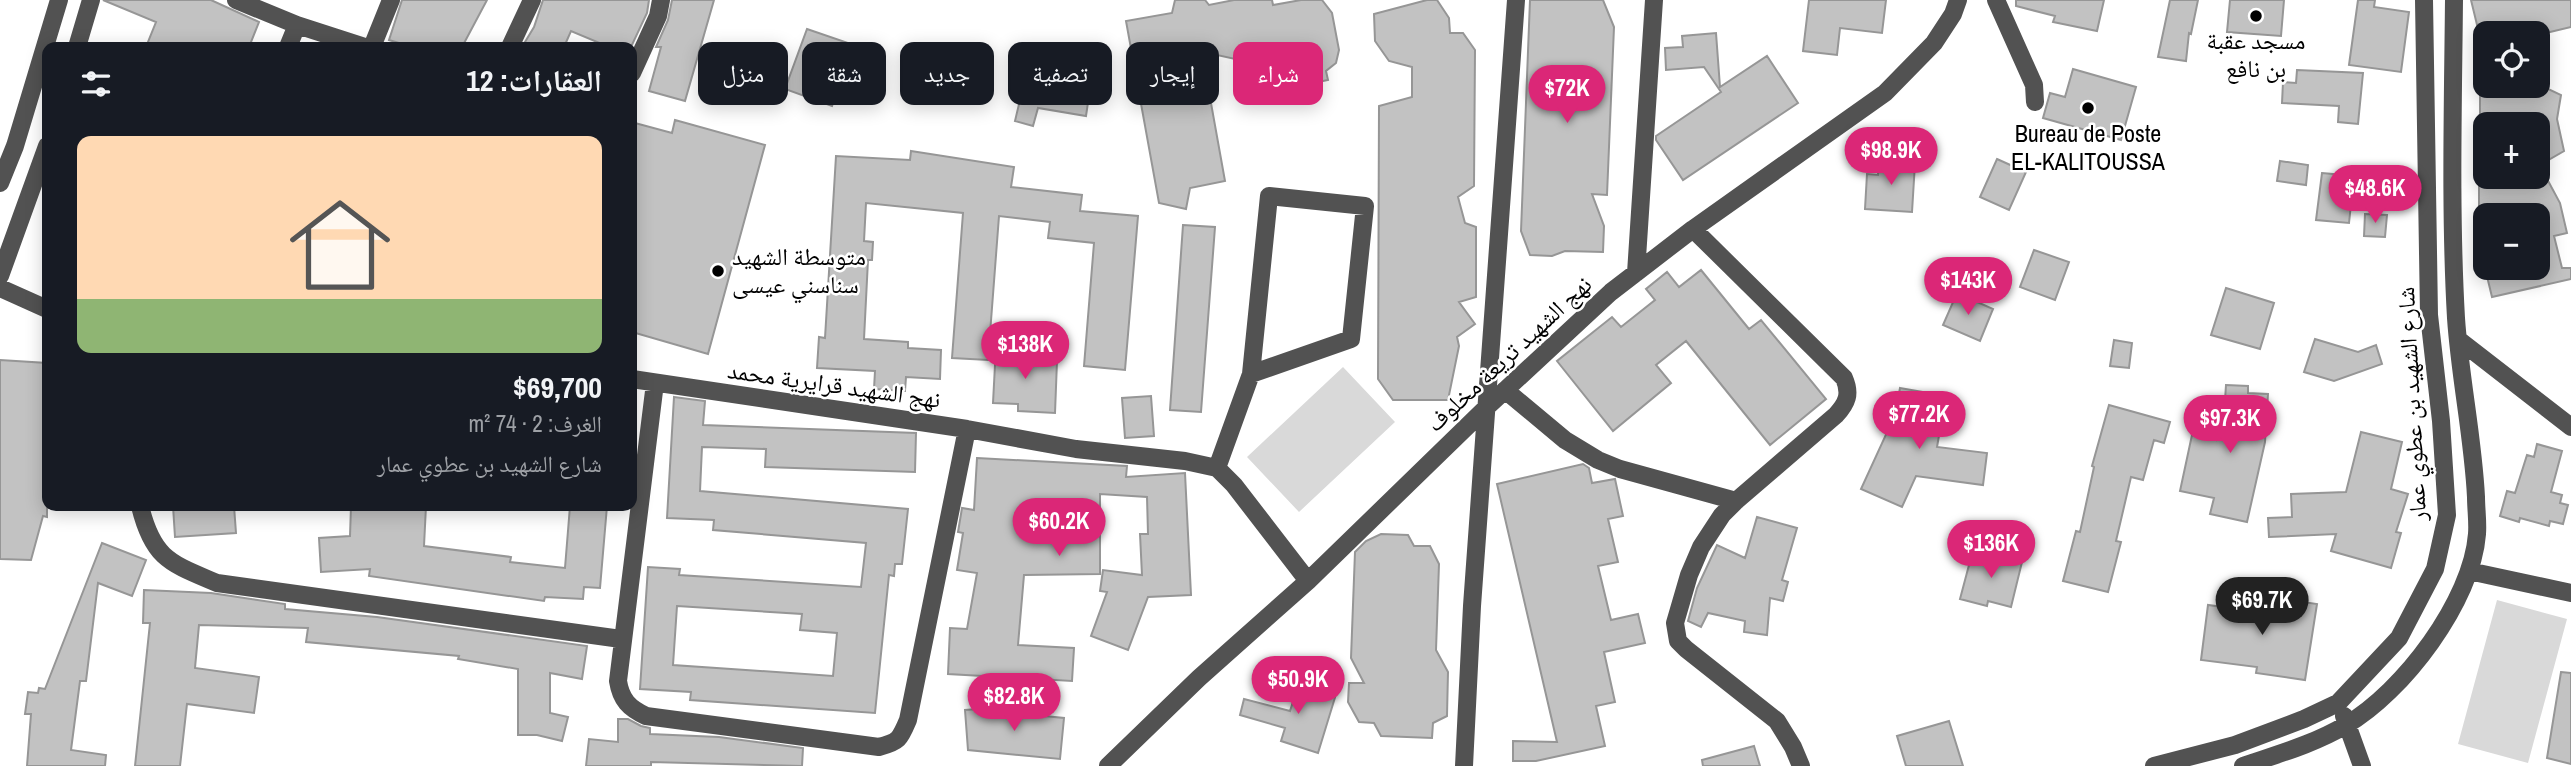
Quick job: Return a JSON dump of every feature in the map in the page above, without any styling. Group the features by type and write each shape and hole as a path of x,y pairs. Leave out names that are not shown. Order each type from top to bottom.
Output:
{"street":[{"path":"47,42 60,0"},
{"path":"78,42 90,0"},
{"path":"374,42 391,0"},
{"path":"512,42 532,0"},
{"path":"637,62 658,16 661,0"},
{"path":"1464,766 1472,606 1516,0"},
{"path":"1636,273 1654,0"},
{"name":"نهج الشهيد تريعة مخلوف","path":"1108,766 1199,678 1308,581 1487,407 1611,292 1693,229 1885,93 1934,43 1953,14 1958,0"},
{"path":"1996,0 2034,85 2035,102"},
{"name":"شارع الشهيد بن عطوي عمار","path":"2154,766 2235,745 2338,703 2399,638 2435,569 2447,515 2430,315 2424,0"},
{"name":"شارع الشهيد بن عطوي عمار","path":"2243,766 2314,742 2348,724 2381,700 2443,625 2460,595 2469,571 2477,534 2474,470 2459,340 2452,189 2454,0"},
{"path":"247,2 297,25 350,42"},
{"path":"290,42 297,25"},
{"path":"0,183 13,152 42,58"},
{"path":"13,152 42,164"},
{"path":"0,276 42,170"},
{"path":"1251,374 1351,339 1365,206 1269,197 1251,374 1217,468 1243,495 1308,581"},
{"path":"1693,229 1844,378 1848,388 1845,405 1836,415 1722,515 1701,547 1689,575 1675,623 1678,641 1777,721 1801,766"},
{"path":"0,288 42,307"},
{"path":"2459,340 2571,427"},
{"name":"نهج الشهيد قرايرية محمد","path":"637,380 967,429 1076,449 1185,461 1217,468"},
{"path":"655,383 621,639 618,681 621,695 628,706 646,716 842,744 879,747 901,738 908,720 967,429"},
{"path":"1505,390 1565,440 1598,460 1620,469 1736,501"},
{"path":"141,511 146,532 158,551 180,568 217,583 621,639"},
{"path":"2469,571 2571,593"},
{"path":"2338,703 2362,766"}],"shaded area":[{"path":"1343,367 1395,422 1299,512 1247,457"},
{"path":"2497,600 2567,619 2528,763 2458,744"}],"building":[{"path":"103,0 211,0 259,22 251,42 148,42 156,22"},
{"path":"402,0 487,0 465,42 389,40"},
{"path":"543,0 649,0 647,13 633,42 597,42 571,31 566,42 525,42 534,27"},
{"path":"672,0 714,0 702,42 698,42 698,56 685,101 649,91 661,47 656,47 668,20"},
{"path":"1175,0 1205,0 1209,5 1234,0 1272,0 1273,5 1301,0 1322,0 1332,13 1339,50 1336,63 1326,71 1328,80 1323,81 1323,42 1233,42 1233,58 1219,55 1219,42 1130,42 1126,21 1172,13"},
{"path":"1427,0 1437,0 1449,18 1450,33 1463,33 1475,50 1474,186 1458,197 1465,223 1476,227 1476,297 1459,302 1475,324 1457,337 1459,346 1448,400 1393,400 1378,379 1379,106 1412,97 1412,67 1389,61 1375,41 1374,14"},
{"path":"1530,0 1603,0 1614,27 1607,195 1592,194 1604,226 1603,252 1565,251 1552,256 1530,255 1521,231"},
{"path":"1809,0 1886,0 1882,33 1840,28 1837,55 1803,51"},
{"path":"2016,0 2104,0 2097,31 2053,22 2055,16 2016,6"},
{"path":"2170,0 2198,0 2191,34 2189,33 2186,61 2158,57"},
{"name":"مسجد عقبة بن نافع","path":"2230,0 2284,0 2281,36 2227,32"},
{"path":"2358,0 2375,0 2374,7 2409,12 2401,72 2349,65"},
{"path":"2471,0 2571,0 2571,27 2550,32 2550,21 2476,21"},
{"path":"807,29 845,42 802,42"},
{"path":"1716,33 1720,87 1767,56 1798,103 1683,180 1656,136 1721,92 1704,67 1666,70 1665,48 1683,47 1682,36"},
{"path":"802,43 802,95 788,90 788,81"},
{"name":"Bureau de Poste EL-KALITOUSSA","path":"2073,69 2136,87 2121,140 2043,118 2050,93 2065,97"},
{"path":"2297,70 2363,73 2358,124 2338,122 2339,106 2282,103 2283,82 2296,83"},
{"path":"2550,90 2561,95 2557,119 2564,151 2550,159 2550,112 2480,112 2480,98 2550,98"},
{"path":"1019,105 1088,105 1086,116 1038,108 1033,126 1015,121"},
{"path":"1141,105 1211,105 1225,181 1190,188 1186,209 1159,203"},
{"path":"675,120 765,145 708,354 637,333 637,124 672,133"},
{"path":"911,151 1014,167 1011,187 1082,195 1080,211 1138,216 1125,370 1084,366 1094,243 1048,238 1050,222 999,216 988,360 952,358 963,213 866,203 864,241 873,242 872,260 868,260 864,339 908,342 908,348 941,350 940,379 906,377 905,391 874,389 875,371 817,368 819,337 825,338 836,156 910,160"},
{"path":"1997,159 2026,172 2009,210 1980,197"},
{"path":"1879,161 1915,163 1912,212 1865,209 1867,174 1878,175"},
{"path":"2280,161 2308,165 2306,185 2277,181"},
{"path":"2322,173 2354,176 2349,223 2316,220"},
{"path":"2550,184 2560,203 2567,233 2554,236 2562,268 2571,268 2571,279 2492,297 2488,280 2550,280 2550,203 2479,203 2479,189 2550,189"},
{"path":"2365,214 2387,215 2385,237 2364,236"},
{"path":"1183,225 1215,227 1201,412 1170,410"},
{"path":"2034,250 2069,262 2055,300 2020,287"},
{"path":"1701,270 1749,329 1761,320 1826,399 1770,445 1686,341 1656,365 1671,383 1613,431 1557,361 1612,317 1621,327 1655,300 1646,289 1667,272 1679,287"},
{"path":"2226,288 2274,303 2260,349 2211,335"},
{"path":"1957,293 1993,309 1980,341 1943,325"},
{"path":"2315,339 2358,352 2376,345 2382,364 2334,381 2304,372"},
{"path":"2114,340 2132,343 2129,368 2110,366"},
{"path":"996,346 1023,347 1022,359 1057,361 1055,413 1018,411 1018,404 993,403"},
{"path":"0,360 42,363 42,511 47,511 47,517 43,516 31,560 0,559"},
{"path":"2226,385 2248,386 2248,393 2268,394 2265,442 2247,522 2210,514 2214,498 2180,491 2192,435 2216,440 2218,399 2225,400"},
{"path":"1900,388 1946,396 1937,447 1987,453 1983,485 1916,476 1902,507 1861,489 1895,415"},
{"path":"1151,396 1154,436 1125,438 1122,398"},
{"path":"674,397 705,401 703,425 916,433 915,472 765,467 766,449 702,447 700,491 908,509 902,564 895,564 894,576 889,575 875,713 690,700 691,692 640,689 648,567 680,569 679,575 861,587 866,543 713,530 714,520 667,518","holes":["677,606 802,614 800,630 837,633 833,676 673,665"]},
{"path":"2109,405 2170,422 2164,443 2154,440 2143,480 2131,477 2116,541 2121,542 2108,592 2063,581 2076,531 2080,532 2094,467 2092,466"},
{"path":"2361,432 2402,442 2391,489 2408,494 2396,532 2401,533 2391,568 2331,551 2336,534 2269,537 2268,518 2292,517 2291,494 2346,492"},
{"path":"2537,444 2562,451 2551,492 2562,495 2560,503 2568,505 2563,524 2550,521 2549,526 2500,516 2507,491 2515,493 2527,455 2534,457"},
{"path":"977,458 1127,466 1126,477 1185,473 1191,595 1148,597 1128,650 1091,636 1107,592 1100,591 1103,570 1142,575 1140,534 1148,534 1147,497 1100,494 1100,574 1024,575 1018,645 1074,648 1072,681 948,674 950,628 967,629 977,573 957,570 963,533 958,532 962,508 974,510"},
{"path":"1583,464 1589,468 1592,483 1615,479 1623,516 1608,519 1618,562 1598,566 1611,620 1638,614 1645,643 1604,652 1615,702 1596,706 1605,746 1536,761 1513,761 1513,741 1557,742 1497,484"},
{"path":"173,511 234,511 236,533 175,537"},
{"path":"351,511 426,511 424,546 511,557 510,562 565,568 570,511 607,511 600,588 584,587 583,599 545,597 544,601 369,576 370,569 321,572 319,538 350,536"},
{"path":"1757,517 1797,528 1782,580 1788,582 1783,601 1770,598 1767,635 1744,632 1745,621 1708,613 1701,627 1688,621 1697,588 1717,545 1745,558"},
{"path":"1381,534 1408,535 1414,546 1430,546 1439,564 1436,650 1448,672 1447,716 1433,723 1432,738 1381,736 1374,723 1359,722 1348,702 1349,683 1364,683 1351,658 1355,552 1366,541"},
{"path":"102,543 146,560 132,596 98,583 86,681 80,681 71,750 106,755 105,766 27,766 31,714 25,714 28,692 38,693 39,688 45,689"},
{"path":"1973,550 2022,562 2011,607 1988,601 1987,606 1960,599"},
{"path":"144,590 211,593 285,604 285,609 377,617 587,646 582,679 550,673 550,713 568,717 562,741 537,735 518,735 518,669 458,659 459,656 306,642 308,628 199,625 195,668 259,677 254,713 187,704 180,766 135,766 150,623 143,623"},
{"path":"2268,597 2317,604 2305,680 2256,673 2257,667 2201,660 2208,605 2266,613"},
{"path":"2561,672 2571,673 2571,764 2547,758"},
{"path":"1300,680 1337,691 1318,753 1281,741 1285,728 1240,715 1244,699 1290,711"},
{"path":"992,708 992,711 1064,718 1060,759 968,750 965,710"},
{"path":"618,719 628,719 650,728 650,734 719,737 803,748 802,766 651,762 651,766 586,766 589,739 618,742"},
{"path":"1949,721 1963,766 1906,766 1897,736"},
{"path":"1754,746 1760,766 1703,766 1702,760"}],"place":[{"name":"مسجد عقبة بن نافع","path":"2256,16"},
{"name":"Bureau de Poste EL-KALITOUSSA","path":"2088,108"},
{"name":"متوسطة الشهيد سناسني عيسى","path":"718,271"}]}
